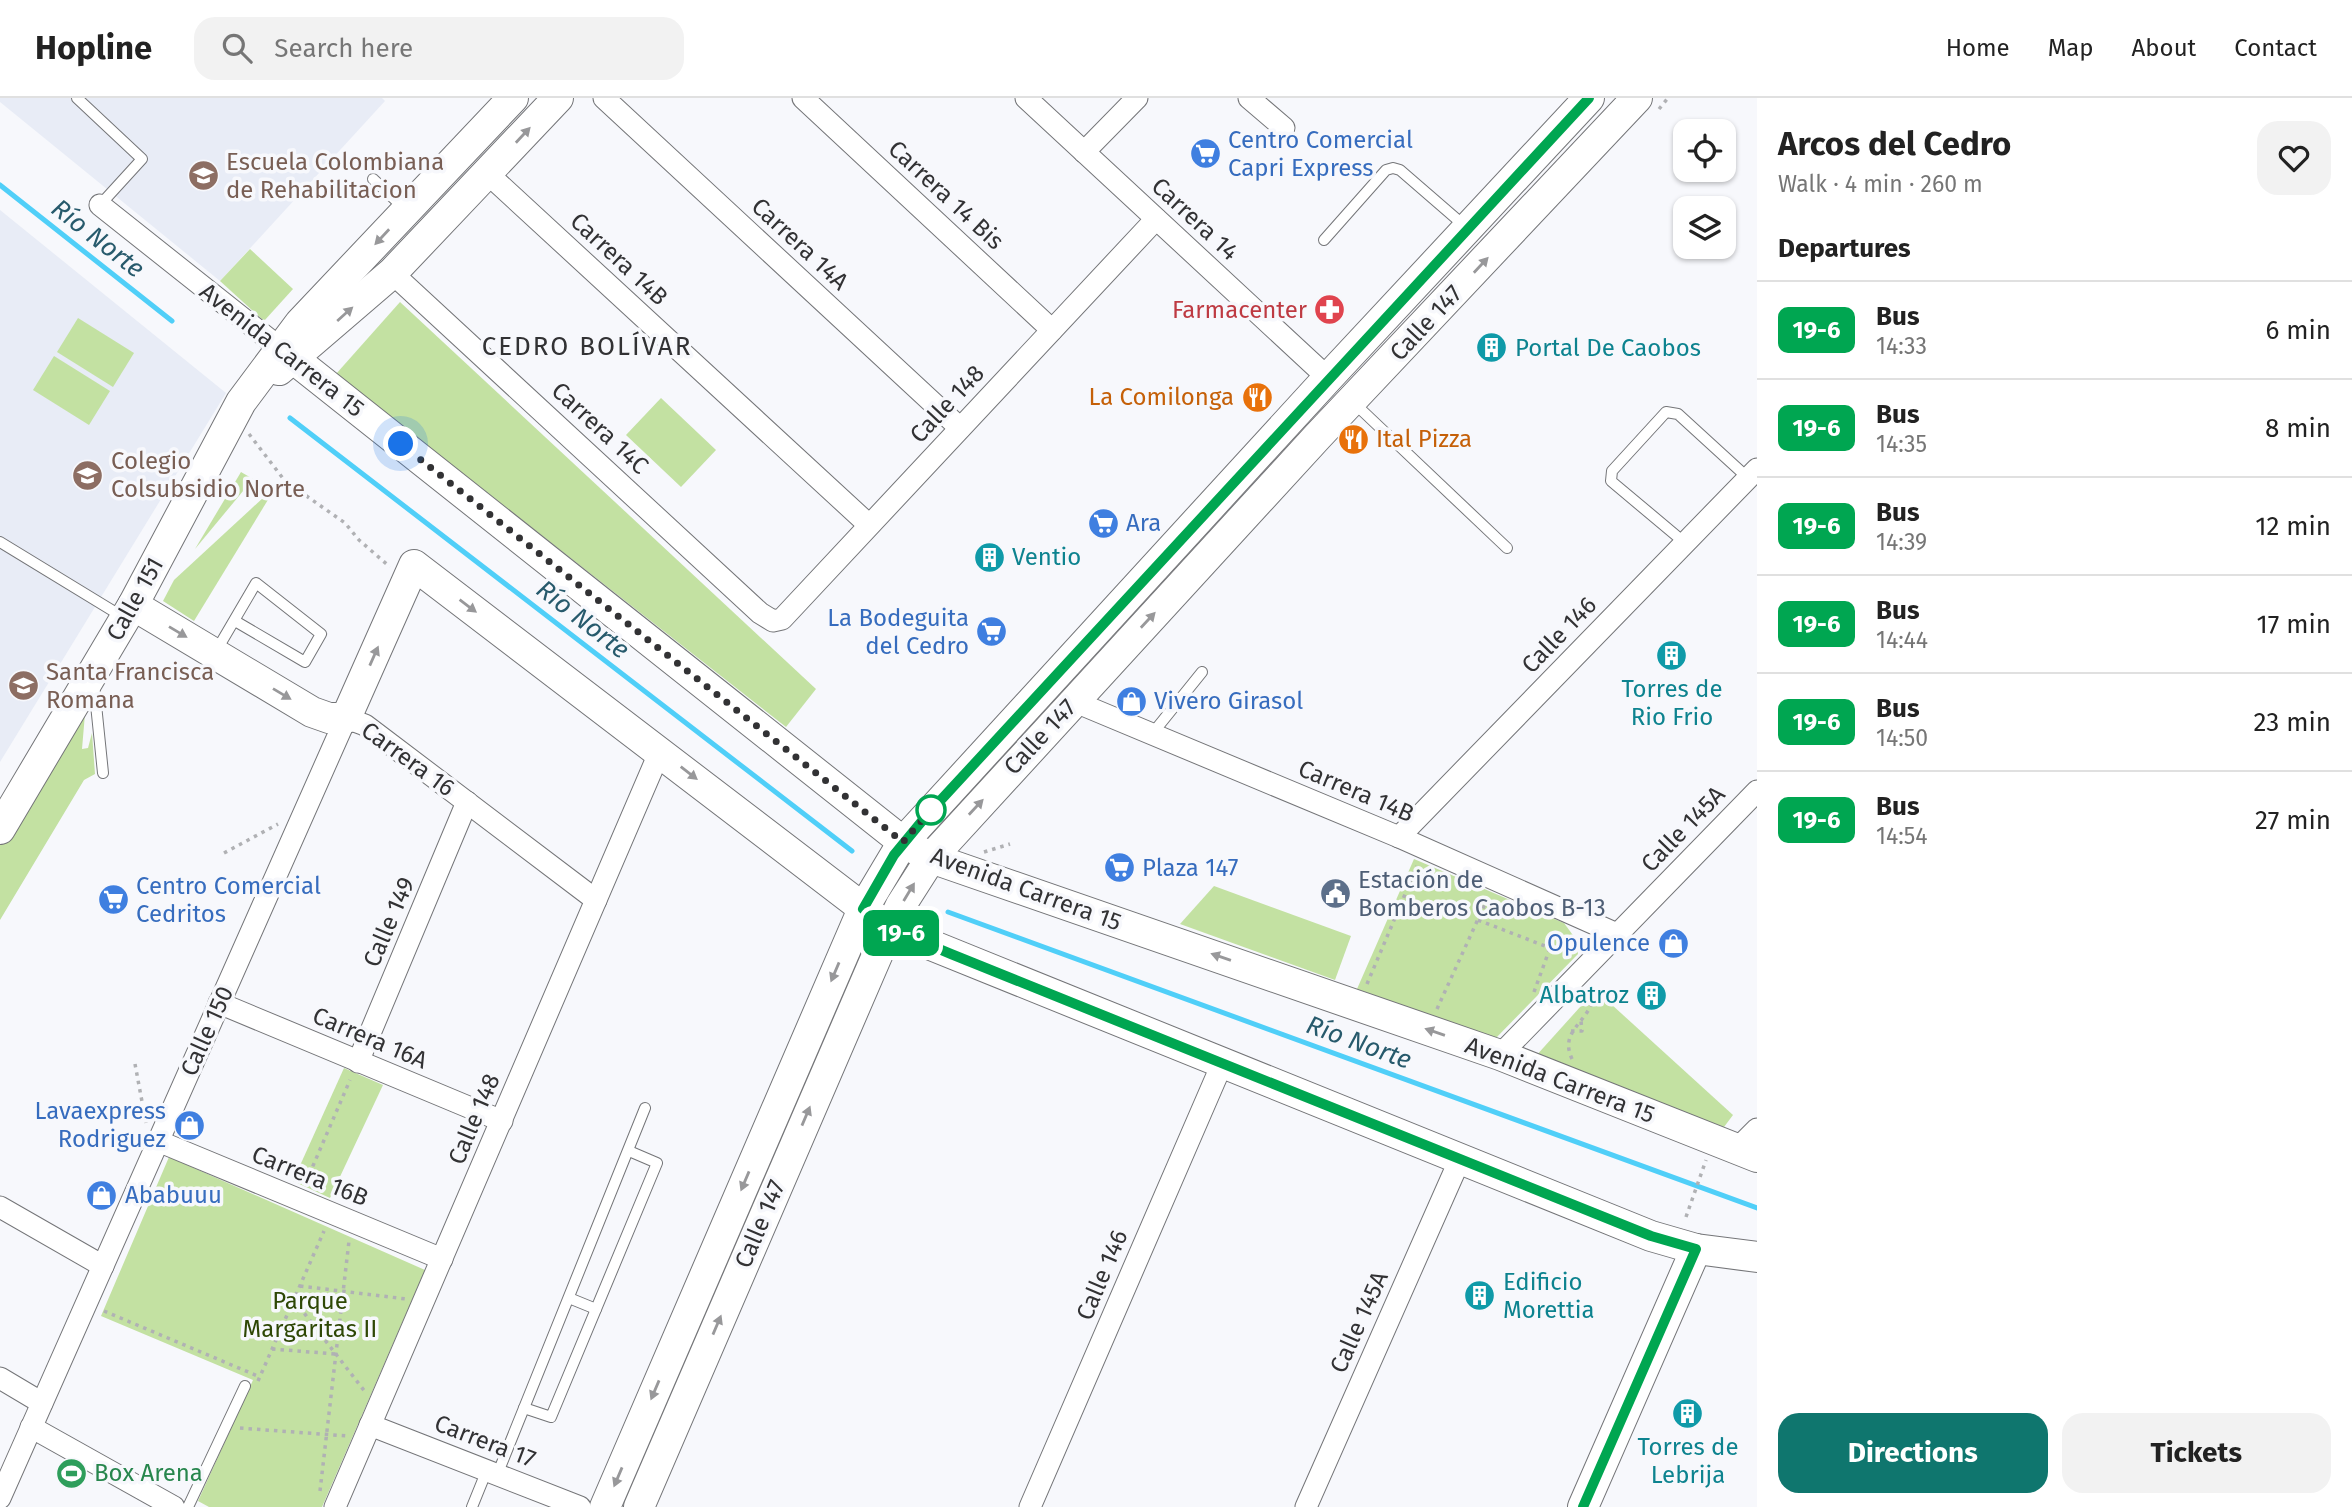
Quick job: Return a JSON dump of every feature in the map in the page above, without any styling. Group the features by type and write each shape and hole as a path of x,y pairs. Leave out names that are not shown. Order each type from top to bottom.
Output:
{"main road":[{"name":"Calle 151","path":"0,829 14,796 93,672 244,416 287,353 407,210 513,98"},
{"name":"Calle 151","path":"287,353 393,273 558,98"},
{"name":"Calle 147","path":"605,1507 863,909 903,842 1328,378 1590,98"},
{"name":"Calle 147","path":"639,1507 889,928 931,858 1073,701 1637,98"},
{"name":"Avenida Carrera 15","path":"287,353 903,842 931,858 1500,1055 1750,1145"},
{"name":"Calle 150","path":"346,718 414,565 660,751"},
{"name":"Carrera 16","path":"129,612 214,654 312,712 329,718 346,718"},
{"path":"660,751 889,928 1651,1236 1696,1249 1757,1257"},
{"path":"1583,1507 1696,1249"}],"street":[{"name":"Carrera 14A","path":"604,98 960,428"},
{"name":"Carrera 14","path":"1026,98 1328,378"},
{"path":"1084,152 1137,98"},
{"name":"Carrera 14 Bis","path":"805,99 1052,330"},
{"path":"1262,102 1284,128"},
{"name":"Carrera 14B","path":"487,173 869,525"},
{"name":"Avenida Carrera 15","path":"100,205 287,353"},
{"name":"Calle 148","path":"773,621 782,618 1156,219"},
{"name":"Carrera 14C","path":"393,273 760,613 773,621"},
{"name":"Calle 146","path":"1399,837 1753,473"},
{"name":"Carrera 14B","path":"1073,701 1399,837 1617,934"},
{"name":"Carrera 16","path":"346,718 365,725 596,900"},
{"name":"Calle 150","path":"0,1498 346,718"},
{"name":"Calle 148","path":"327,1501 371,1424 660,751"},
{"name":"Calle 145A","path":"1500,1055 1757,791"},
{"name":"Calle 149","path":"358,1062 467,802"},
{"name":"Carrera 16A","path":"219,1003 502,1121"},
{"name":"Calle 146","path":"1030,1507 1222,1063"},
{"name":"Carrera 16B","path":"158,1141 442,1259"},
{"name":"Calle 145A","path":"1306,1507 1460,1159"},
{"path":"0,1207 103,1266"},
{"path":"0,1378 42,1403"},
{"name":"Carrera 17","path":"371,1424 580,1507"},
{"path":"32,1427 174,1507"}],"lane":[{"path":"77,98 142,159 100,205"},
{"path":"1324,240 1386,170 1393,168 1400,170 1468,228"},
{"path":"373,179 407,210"},
{"path":"1353,402 1507,548"},
{"path":"1685,543 1611,481 1612,471 1666,412 1678,414 1753,473"},
{"path":"0,542 129,612"},
{"path":"214,654 256,583 321,634 305,662 235,621"},
{"path":"93,672 103,773"},
{"path":"1152,734 1202,672"},
{"path":"472,1507 524,1408 645,1108"},
{"path":"524,1408 551,1417 657,1163 629,1151"},
{"path":"569,1298 596,1309"},
{"path":"188,1507 250,1386"}],"path":[{"path":"244,416 285,481 345,523 359,540 376,554"},
{"path":"224,853 283,822"},
{"path":"978,854 1010,844"},
{"path":"1364,989 1424,848"},
{"path":"1435,1013 1496,880"},
{"path":"1478,919 1550,948 1584,945"},
{"path":"1530,1003 1550,948"},
{"path":"1576,976 1592,1003 1571,1031 1566,1047 1572,1060 1583,1064"},
{"path":"299,1199 358,1062"},
{"path":"135,1064 147,1130 158,1141"},
{"path":"1686,1217 1707,1158"},
{"path":"250,1386 260,1377 300,1286 342,1217"},
{"path":"327,1501 327,1435 343,1291 342,1217"},
{"path":"300,1286 424,1301"},
{"path":"242,1418 237,1428 327,1435 371,1424 336,1354 294,1300"},
{"path":"86,1304 260,1377"},
{"path":"272,1349 336,1354"}],"shaded area":[{"name":"Escuela Colombiana de Rehabilitacion","path":"0,98 382,98 385,101 220,281 0,102"},
{"name":"Colegio Colsubsidio Norte","path":"0,210 226,393 0,762"}],"green space":[{"path":"250,249 293,289 264,321 220,281"},
{"path":"400,302 816,689 786,727 336,374"},
{"path":"78,318 134,353 113,387 57,352"},
{"path":"54,356 110,391 89,425 33,390"},
{"path":"661,398 716,450 681,487 626,435"},
{"path":"241,472 253,479 195,549"},
{"path":"277,485 194,621 163,601 174,580"},
{"path":"86,702 82,749 88,748 92,733 95,774 84,780 0,920 0,845"},
{"path":"1414,859 1564,923 1575,938 1578,954 1495,1039 1357,989"},
{"path":"1214,886 1351,936 1335,980 1180,924"},
{"path":"1600,994 1733,1115 1724,1127 1535,1057 1590,996"},
{"path":"344,1068 383,1085 330,1198 293,1181"},
{"name":"Parque Margaritas II","path":"169,1157 425,1270 322,1507 209,1507 198,1501 253,1380 101,1316"}],"waterway":[{"name":"Río Norte","path":"0,185 172,321"},
{"name":"Río Norte","path":"290,418 852,851"},
{"name":"Río Norte","path":"948,912 1757,1208"}],"bus line":[{"name":"19-6","path":"1583,1507 1696,1249 1651,1236 951,954 889,928 863,909 894,855 927,815 1589,98"}],"place":[{"name":"Centro Comercial Capri Express","path":"1205,154"},
{"name":"Escuela Colombiana de Rehabilitacion","path":"203,176"},
{"name":"Farmacenter","path":"1330,310"},
{"name":"Portal De Caobos","path":"1492,348"},
{"name":"La Comilonga","path":"1257,397"},
{"name":"Ital Pizza","path":"1353,439"},
{"name":"Colegio Colsubsidio Norte","path":"88,475"},
{"name":"Ara","path":"1103,523"},
{"name":"Ventio","path":"989,557"},
{"name":"La Bodeguita del Cedro","path":"992,632"},
{"name":"Torres de Rio Frio","path":"1672,655"},
{"name":"Santa Francisca Romana","path":"23,686"},
{"name":"Vivero Girasol","path":"1131,701"},
{"name":"Plaza 147","path":"1119,868"},
{"name":"Estación de Bomberos Caobos B-13","path":"1335,894"},
{"name":"Centro Comercial Cedritos","path":"113,900"},
{"name":"Opulence","path":"1673,943"},
{"name":"Albatroz","path":"1652,995"},
{"name":"Lavaexpress Rodriguez","path":"189,1125"},
{"name":"Ababuuu","path":"102,1195"},
{"name":"Edificio Morettia","path":"1480,1296"},
{"name":"Torres de Lebrija","path":"1688,1413"},
{"name":"Box Arena","path":"71,1473"}],"district":[{"name":"CEDRO BOLÍVAR","path":"587,346"}],"route":[{"path":"401,444 903,842 931,810"}]}
